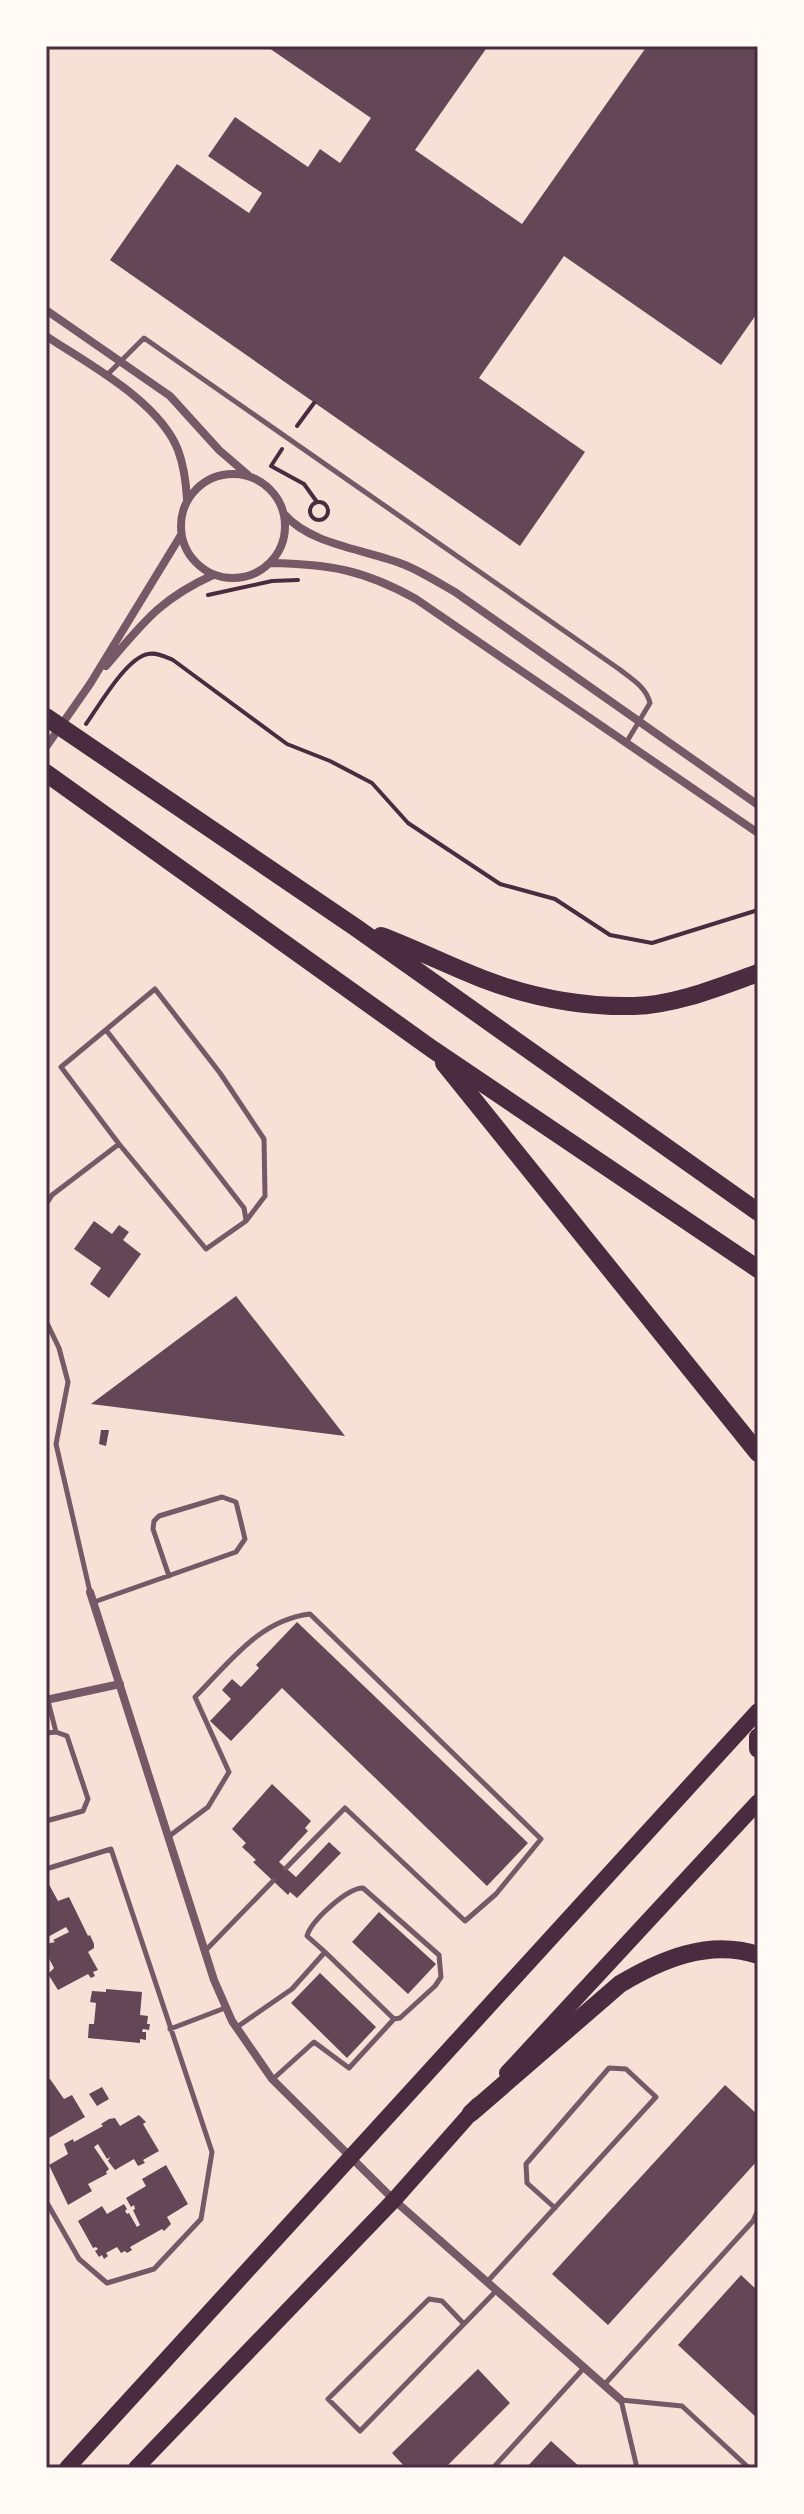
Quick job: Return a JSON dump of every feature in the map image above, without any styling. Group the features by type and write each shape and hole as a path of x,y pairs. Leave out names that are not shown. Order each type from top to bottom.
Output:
{"highway":[{"path":"46,717 355,927 758,1212"},
{"path":"46,773 432,1049 758,1269"},
{"path":"355,927 432,955 481,979 522,992 571,1002 635,1006 718,988 758,973"},
{"path":"432,1049 758,1453"},
{"path":"67,2468 758,1711"},
{"path":"758,1737 758,1749"},
{"path":"136,2468 394,2200 758,1802"},
{"path":"471,2113 620,1984 648,1967 701,1950 758,1955"}],"street":[{"path":"46,310 170,396 219,450 272,492 291,523 317,537 407,566 455,592 758,805"},
{"path":"46,336 139,400 161,422 177,447 185,472 187,500"},
{"path":"252,478 237,474 222,475 197,488 187,500 182,511 181,535 192,559 213,575 229,579 258,573 280,549 285,532 284,514"},
{"path":"46,747 90,684 181,535"},
{"path":"270,563 323,565 382,580 449,620 758,833"},
{"path":"90,684 154,611 183,589 213,575"},
{"path":"90,1592 205,1951 236,2027 272,2079 394,2200 621,2400"},
{"path":"47,1700 120,1684"}],"lane":[{"path":"106,376 144,338 639,684 650,703 626,743"},
{"path":"155,989 220,1073 264,1139 265,1196 246,1221 206,1249 119,1144 61,1067 106,1029 155,989"},
{"path":"106,1029 244,1208 246,1221"},
{"path":"46,1204 52,1195 119,1144"},
{"path":"46,1321 59,1348 68,1382 56,1444 90,1592"},
{"path":"94,1602 169,1576 236,1552 245,1539 236,1502 222,1497 159,1516 154,1521 153,1529 169,1576"},
{"path":"168,1837 208,1807 229,1772 195,1697 256,1634 293,1616 310,1614 541,1839 496,1894 465,1921 345,1808 286,1868"},
{"path":"47,1700 56,1732"},
{"path":"46,1733 56,1732 67,1736 88,1799 83,1811 46,1821"},
{"path":"46,1869 111,1849 212,2152 201,2219 154,2269 107,2283 79,2259 46,2201"},
{"path":"205,1951 273,1881"},
{"path":"272,2079 314,2042 349,2068 394,2019 400,2018 441,1977 439,1955 363,1888 355,1888 310,1927 307,1936 394,2019"},
{"path":"236,2027 292,1989 325,1952"},
{"path":"170,2029 226,2008"},
{"path":"487,2283 656,2097 626,2069 609,2068 526,2164 527,2183 555,2208"},
{"path":"603,2385 756,2223 758,2210"},
{"path":"464,2324 442,2301 429,2299 328,2399 360,2431 464,2324 496,2291"},
{"path":"493,2468 583,2369"},
{"path":"637,2468 621,2400 682,2406 749,2468"}],"path":[{"path":"297,426 314,403"},
{"path":"282,449 271,466 304,484 317,502 326,504 327,516 322,519 316,519 310,513 312,505 317,502"},
{"path":"197,600 206,595 272,581 308,578"},
{"path":"148,646 148,654"},
{"path":"107,695 125,670 148,654 173,660 287,744 330,761 372,783 408,823 500,884 555,899 610,935 652,943 758,910"}],"building":[{"path":"266,46 488,46 415,150 522,224 647,46 758,46 758,312 721,365 564,256 479,378 585,452 520,546 110,260 177,164 249,213 262,193 208,156 235,117 308,167 320,149 340,163 371,118"},
{"path":"94,1221 112,1234 119,1225 129,1232 123,1240 141,1254 109,1298 90,1284 101,1268 74,1249"},
{"path":"236,1296 345,1436 91,1404"},
{"path":"101,1430 109,1430 106,1446 99,1444"},
{"path":"297,1622 528,1843 487,1886 282,1688 231,1741 210,1721 231,1699 222,1690 232,1679 241,1687 259,1668 256,1665"},
{"path":"272,1784 311,1821 305,1828 308,1831 279,1862 296,1877 329,1842 341,1853 297,1898 290,1892 288,1895 253,1862 256,1860 242,1847 246,1843 232,1829"},
{"path":"46,1879 58,1901 69,1897 94,1944 88,1952 98,1970 93,1972 95,1976 91,1978 88,1974 58,1990 48,1974 54,1968 46,1953 46,1944 69,1932 66,1927 46,1938"},
{"path":"379,1912 436,1964 408,1994 352,1942"},
{"path":"320,1973 376,2027 347,2058 291,2003"},
{"path":"106,1989 142,1992 140,2015 148,2016 147,2024 150,2024 149,2030 143,2029 142,2032 146,2032 146,2040 140,2039 140,2043 88,2038 89,2024 94,2024 96,2003 90,2002 92,1991 106,1992"},
{"path":"50,2079 64,2099 72,2095 85,2117 49,2138 46,2133 46,2081"},
{"path":"725,2085 758,2115 758,2160 608,2325 552,2274"},
{"path":"102,2087 109,2099 97,2106 89,2094"},
{"path":"139,2115 146,2122 143,2124 159,2151 143,2160 145,2163 138,2166 134,2159 115,2170 108,2161 110,2157 107,2159 98,2144 94,2147 109,2169 107,2174 88,2184 92,2191 68,2205 49,2165 68,2154 64,2144 103,2126 101,2124 109,2119 115,2118 120,2126"},
{"path":"166,2165 188,2204 167,2217 171,2224 164,2231 162,2229 130,2247 132,2250 127,2253 121,2253 117,2247 106,2253 108,2256 104,2259 102,2255 99,2257 95,2251 98,2249 93,2248 78,2221 102,2206 107,2214 124,2204 125,2211 137,2227 140,2225 134,2205 131,2207 126,2198 146,2186 142,2179"},
{"path":"741,2275 758,2291 758,2419 678,2345"},
{"path":"478,2369 510,2403 445,2468 406,2468 392,2453"},
{"path":"551,2441 581,2468 526,2468"}]}
